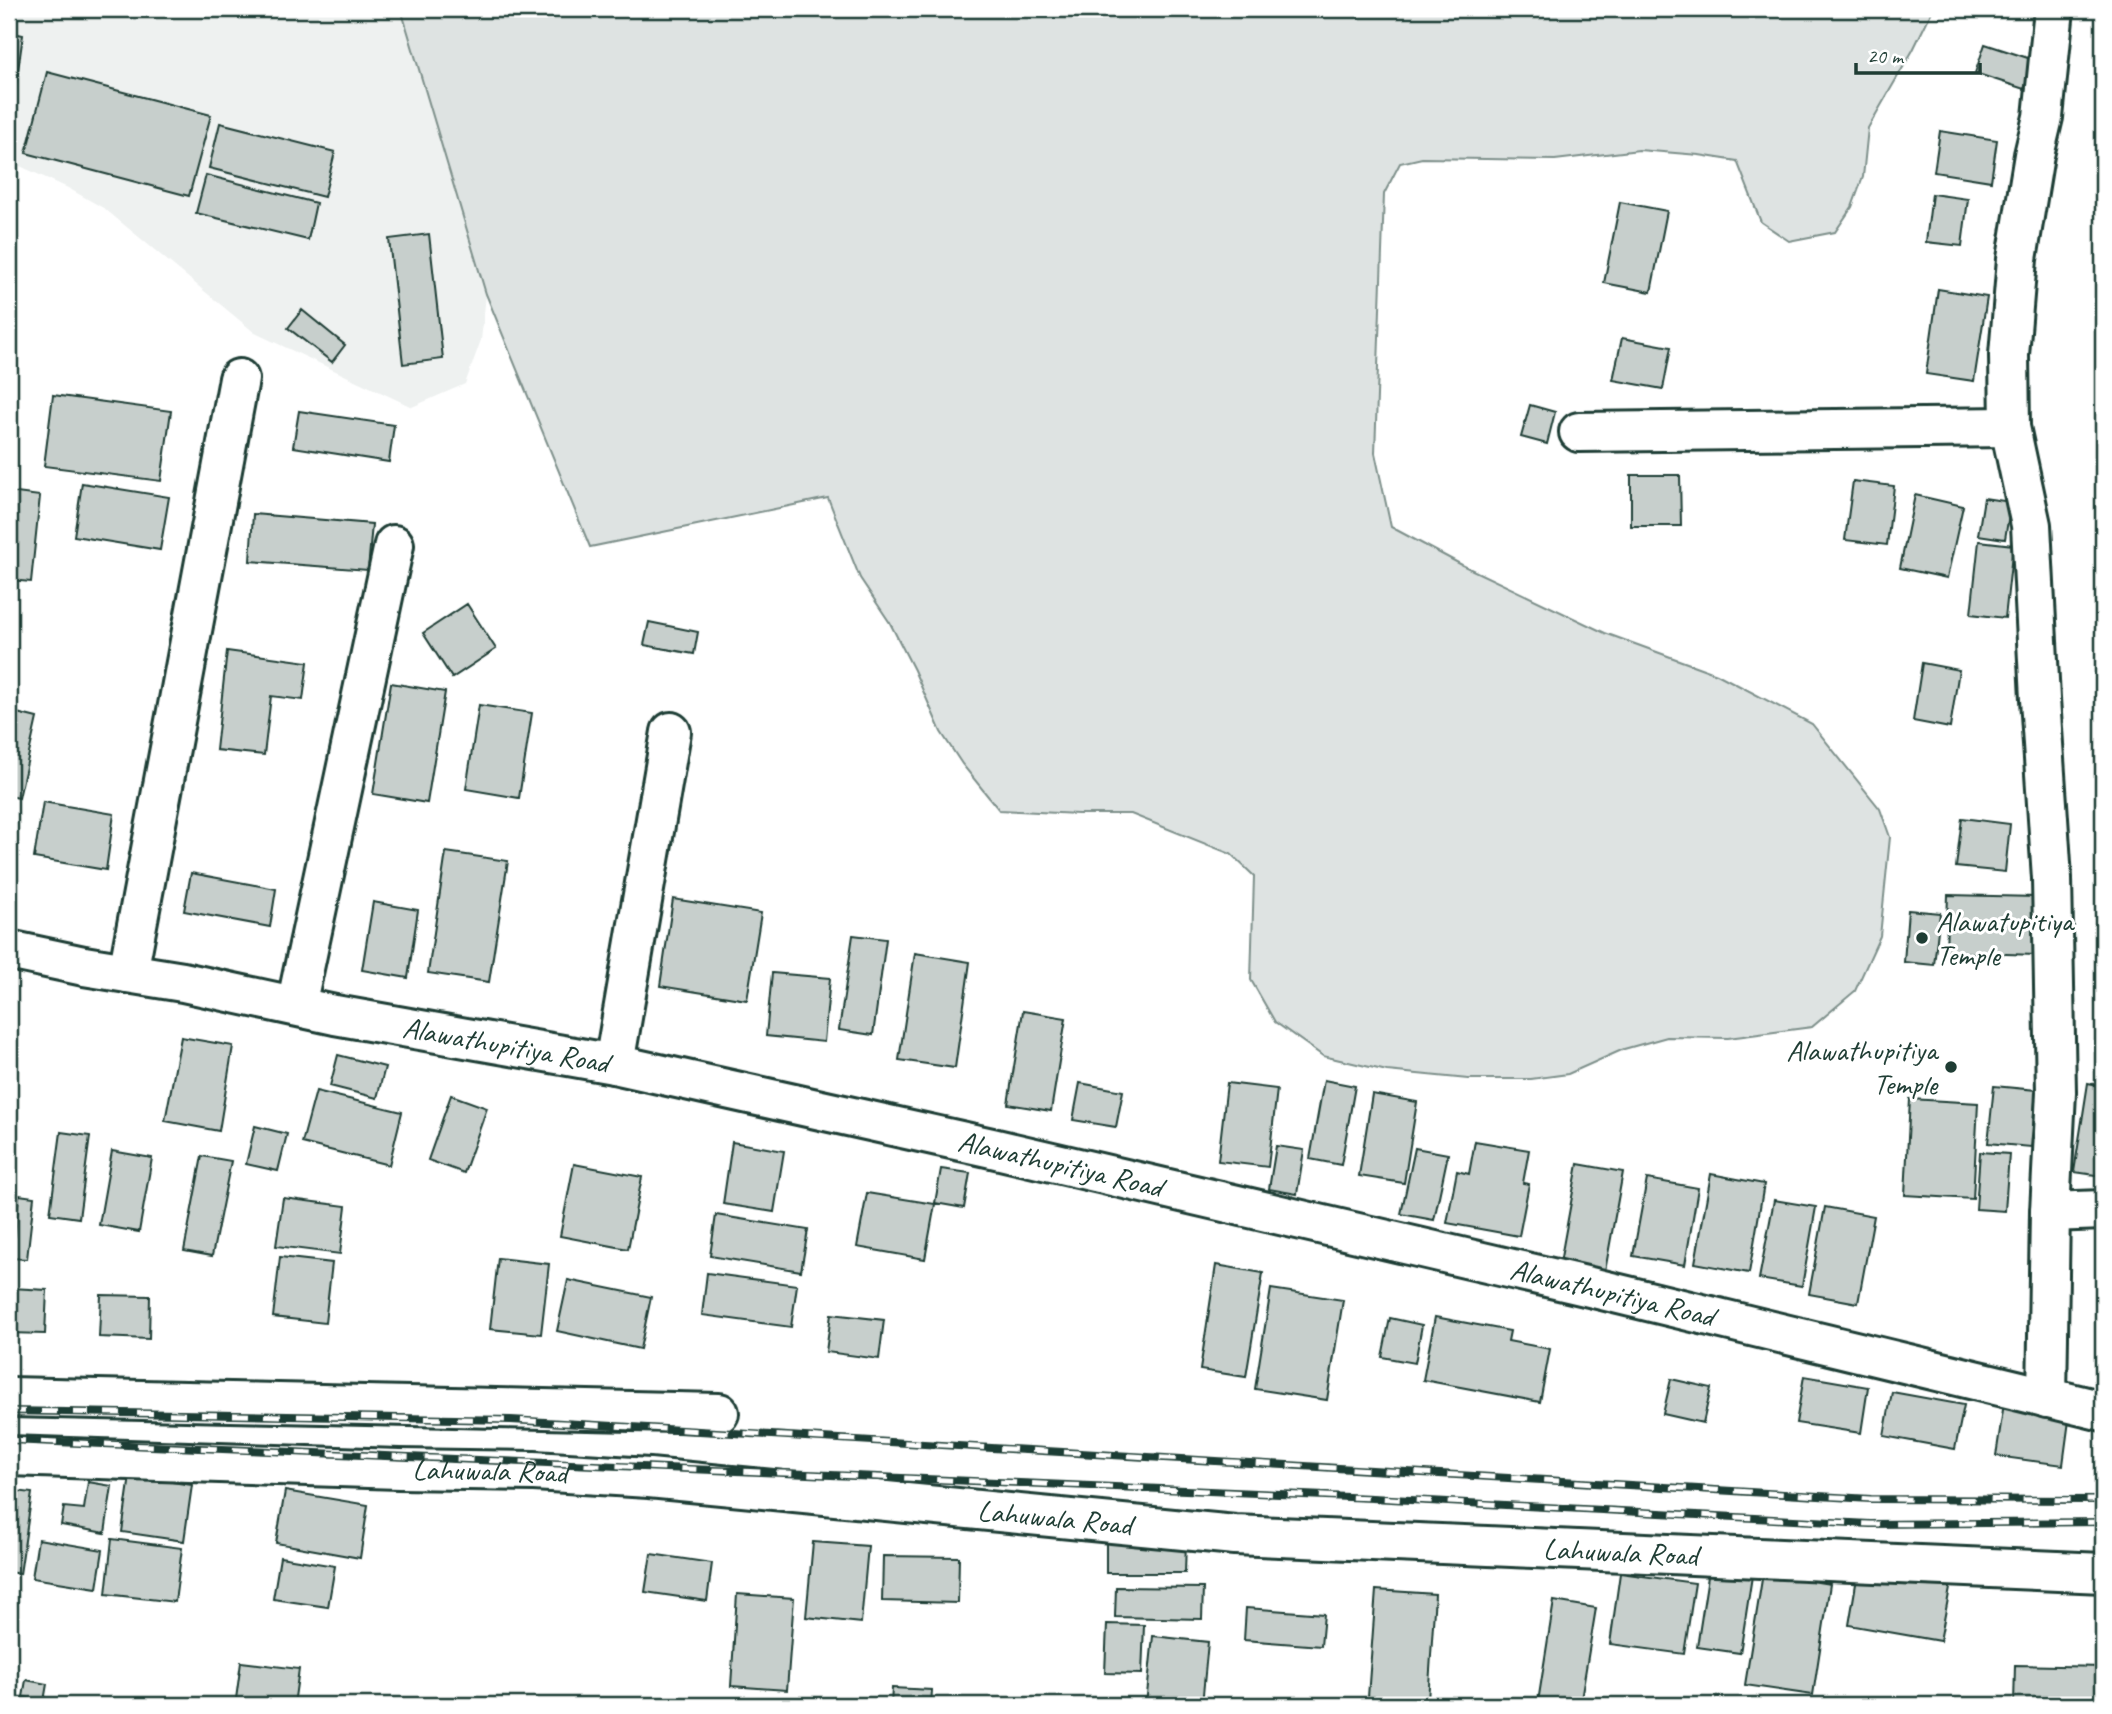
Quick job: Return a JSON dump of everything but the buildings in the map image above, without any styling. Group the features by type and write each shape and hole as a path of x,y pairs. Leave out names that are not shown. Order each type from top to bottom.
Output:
{"street":[{"path":"2047,1398 2050,1212 2056,1092 2052,878 2031,525 2010,427 2009,355 2017,259 2043,117 2053,9"},
{"path":"128,973 239,379"},
{"path":"1578,432 2010,427"},
{"path":"296,1006 394,545"},
{"path":"614,1064 671,732"},
{"name":"Alawathupitiya Road","path":"9,950 614,1064 992,1148 1590,1287 2103,1411"},
{"path":"2050,1212 2103,1210"},
{"path":"9,1397 719,1413"},
{"name":"Lahuwala Road","path":"9,1456 572,1473 649,1478 1235,1535 2103,1573"}],"shaded area":[{"path":"9,9 401,9 486,295 481,340 465,384 412,407 255,333 105,209 68,188 9,161"},
{"path":"401,9 1933,9 1913,50 1868,128 1863,177 1852,207 1835,232 1789,241 1761,222 1737,161 1699,155 1639,150 1555,160 1422,158 1400,163 1384,194 1375,453 1391,527 1462,565 1605,633 1717,674 1812,724 1880,809 1890,837 1880,936 1855,991 1812,1027 1728,1038 1667,1037 1624,1049 1568,1074 1531,1079 1468,1079 1387,1071 1323,1056 1275,1022 1251,980 1254,876 1231,854 1131,814 999,810 962,764 941,732 890,623 860,578 828,498 590,547 486,294"}],"railway":[{"path":"9,1411 511,1420 1871,1499 2103,1500"},
{"path":"9,1440 1372,1498 1870,1524 2103,1522"}],"place":[{"name":"Alawatupitiya Temple","path":"1922,938"},
{"name":"Alawathupitiya Temple","path":"1951,1067"}]}
